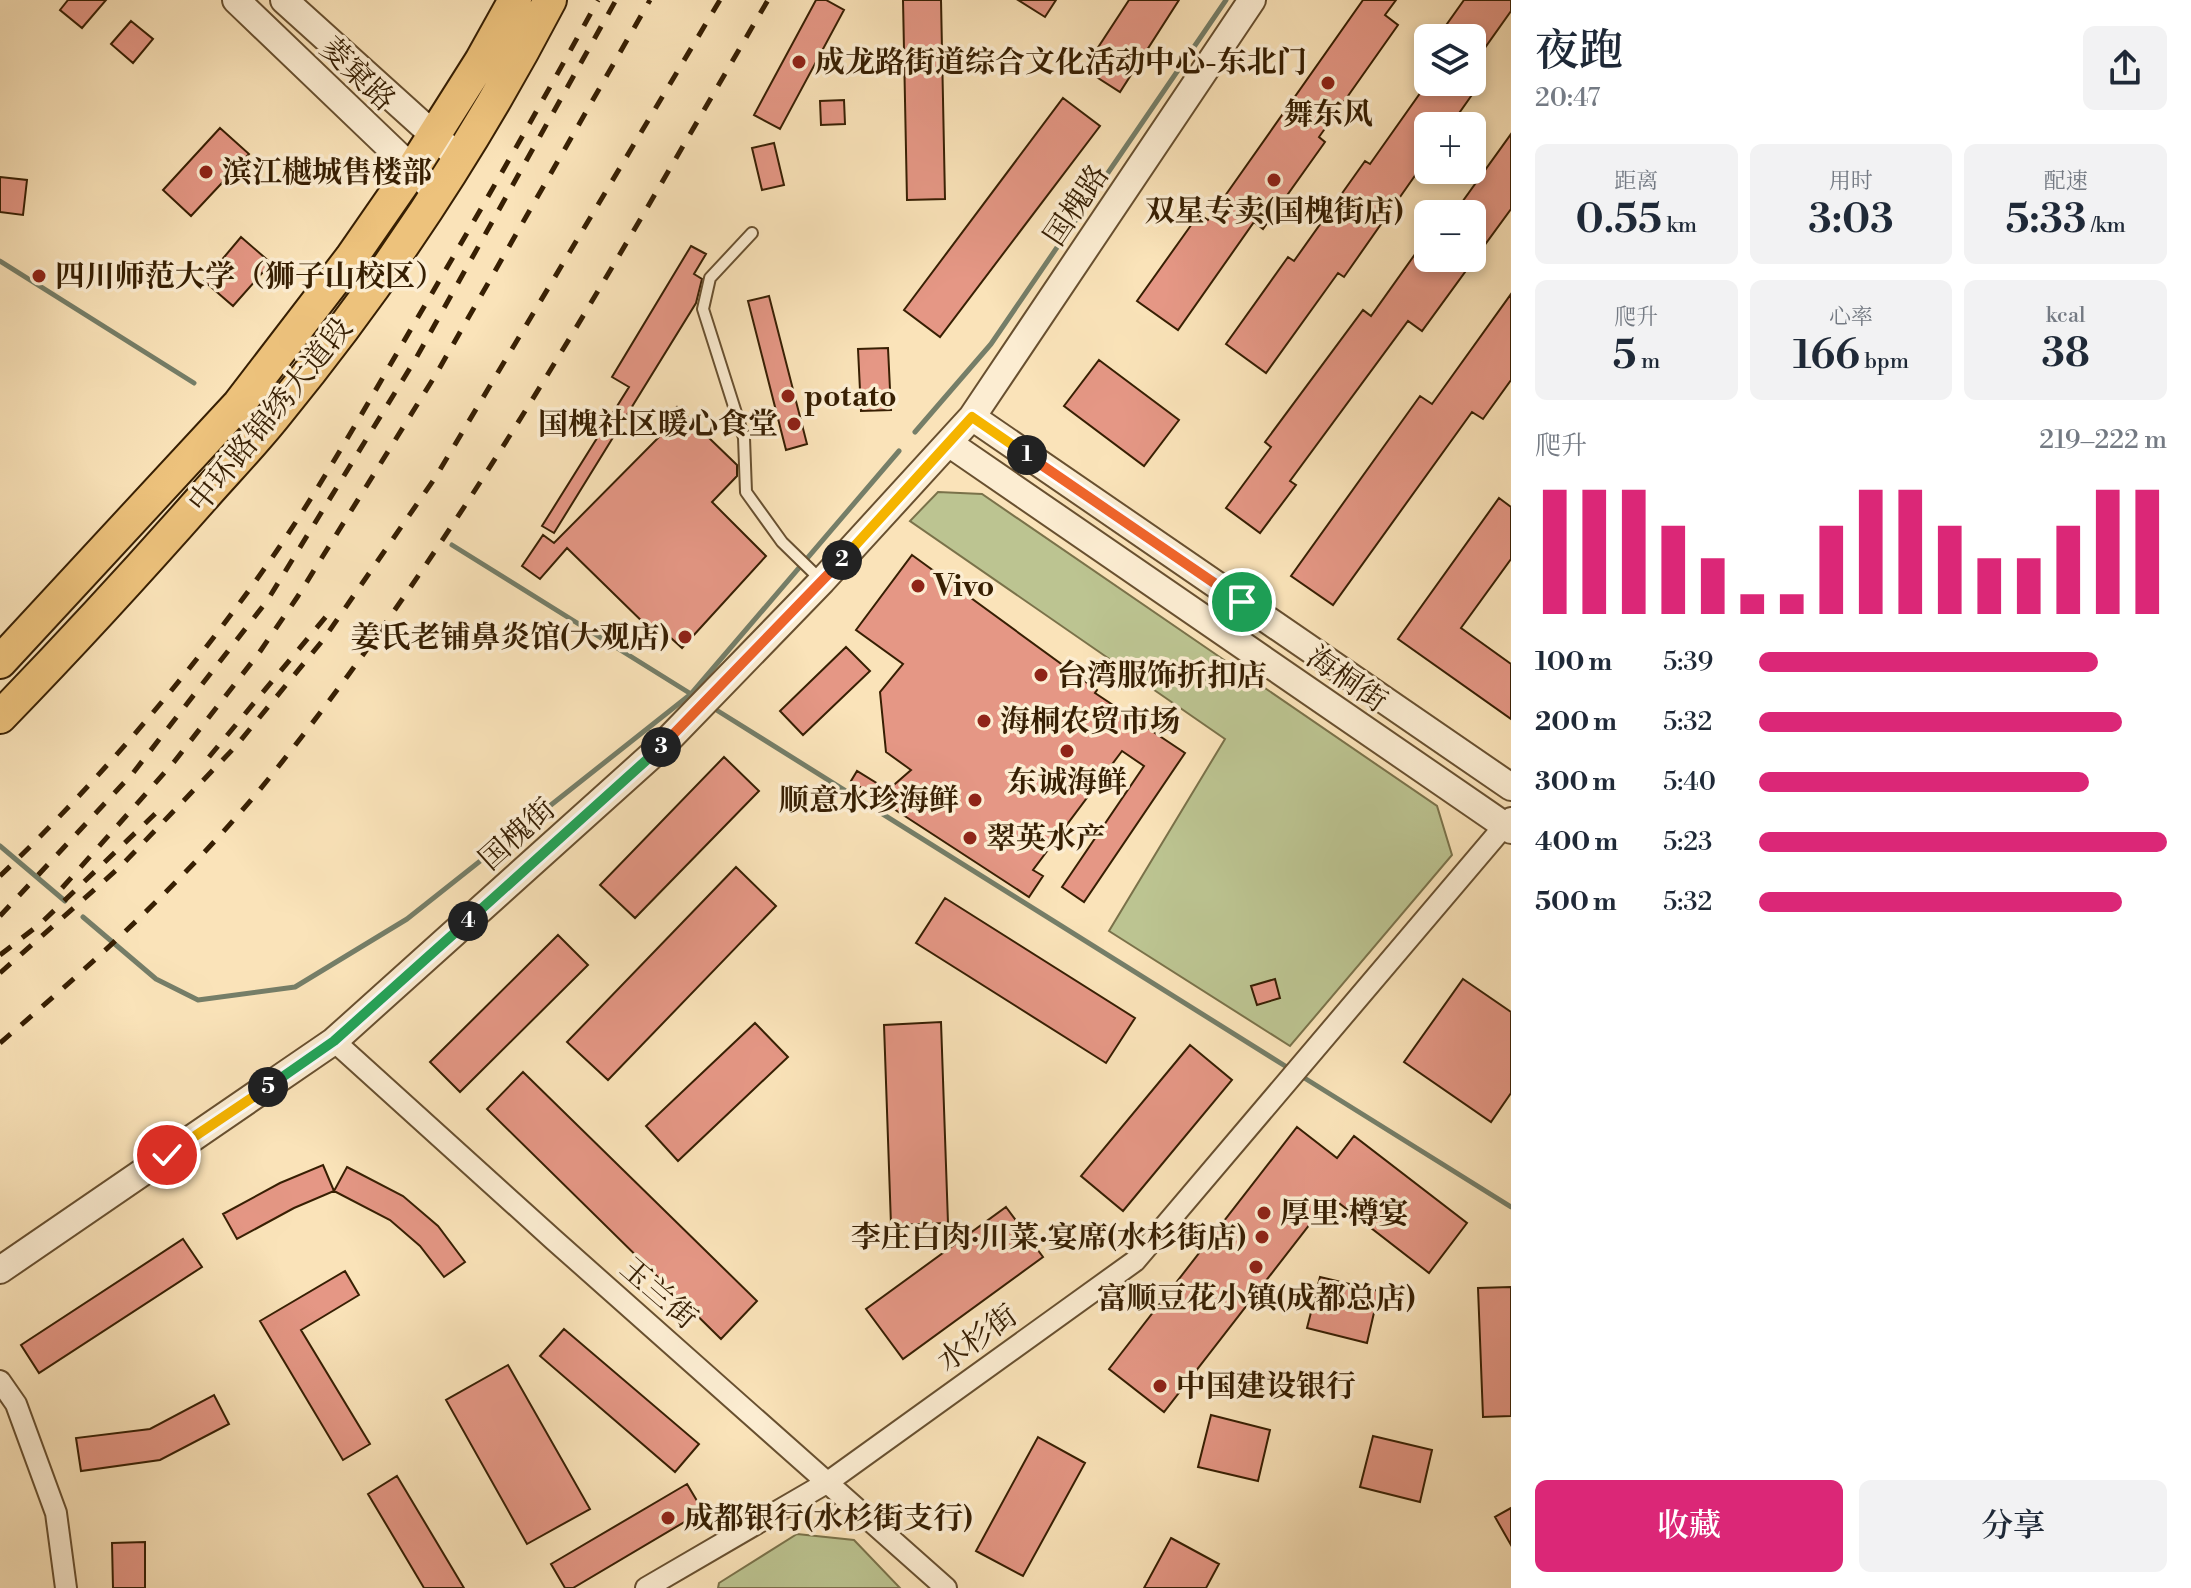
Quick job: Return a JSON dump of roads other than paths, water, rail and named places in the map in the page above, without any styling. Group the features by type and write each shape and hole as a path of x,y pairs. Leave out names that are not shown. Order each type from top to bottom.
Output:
{"main road":[{"name":"中环路锦绣大道段","path":"0,662 239,404 351,258 412,170 481,61 515,0"},
{"name":"中环路锦绣大道段","path":"0,717 103,611 277,414 377,282 437,192 524,50 550,0"}],"street":[{"name":"菱窠路","path":"236,0 437,192"},
{"name":"菱窠路","path":"284,0 459,158"},
{"name":"国槐路","path":"950,444 972,417 1252,0"},
{"name":"海桐街","path":"972,417 1511,787"},
{"name":"海桐街","path":"950,444 1509,825"},
{"name":"国槐街","path":"0,1270 334,1041 662,746 815,575 950,444"},
{"name":"水杉街","path":"646,1588 828,1482 1135,1261 1509,825"},
{"name":"玉兰街","path":"334,1041 946,1588"},
{"path":"0,1381 16,1404 56,1513 66,1588"}],"lane":[{"path":"752,233 710,278 703,309 744,438 746,492 782,542 815,575"}],"waterway":[{"path":"915,432 991,344 1226,0"},
{"path":"0,261 194,383"},
{"path":"83,917 156,979 198,1000 295,987 407,919 691,694 899,451"},
{"path":"452,545 691,694"},
{"path":"718,711 1290,1069"},
{"path":"0,846 65,901"},
{"path":"1298,1074 1511,1207"}],"railway":[{"path":"0,876 75,800 147,719 216,635 278,549 373,394 598,0"},
{"path":"0,916 133,773 267,601 415,360 616,0"},
{"path":"62,888 174,762 259,653 298,596 435,376 650,0"},
{"path":"0,973 121,866 236,746 323,640 435,478 720,0"},
{"path":"0,1043 72,981 175,883 240,813 340,686 472,496 593,299 768,0"},
{"path":"209,757 329,613"},
{"path":"0,955 40,924 157,812"}],"place":[{"name":"成龙路街道综合文化活动中心-东北门","path":"799,62"},
{"name":"舞东风","path":"1328,83"},
{"name":"滨江樾城售楼部","path":"206,172"},
{"name":"双星专卖(国槐街店)","path":"1274,180"},
{"name":"四川师范大学（狮子山校区）","path":"39,276"},
{"name":"potato","path":"788,396"},
{"name":"国槐社区暖心食堂","path":"794,424"},
{"name":"Vivo","path":"918,586"},
{"name":"姜氏老铺鼻炎馆(大观店)","path":"685,637"},
{"name":"台湾服饰折扣店","path":"1041,675"},
{"name":"海桐农贸市场","path":"984,721"},
{"name":"东诚海鲜","path":"1067,751"},
{"name":"顺意水珍海鲜","path":"975,800"},
{"name":"翠英水产","path":"970,838"},
{"name":"厚里·樽宴","path":"1264,1213"},
{"name":"李庄白肉·川菜·宴席(水杉街店)","path":"1262,1237"},
{"name":"富顺豆花小镇(成都总店)","path":"1256,1267"},
{"name":"中国建设银行","path":"1160,1386"},
{"name":"成都银行(水杉街支行)","path":"668,1518"}]}
